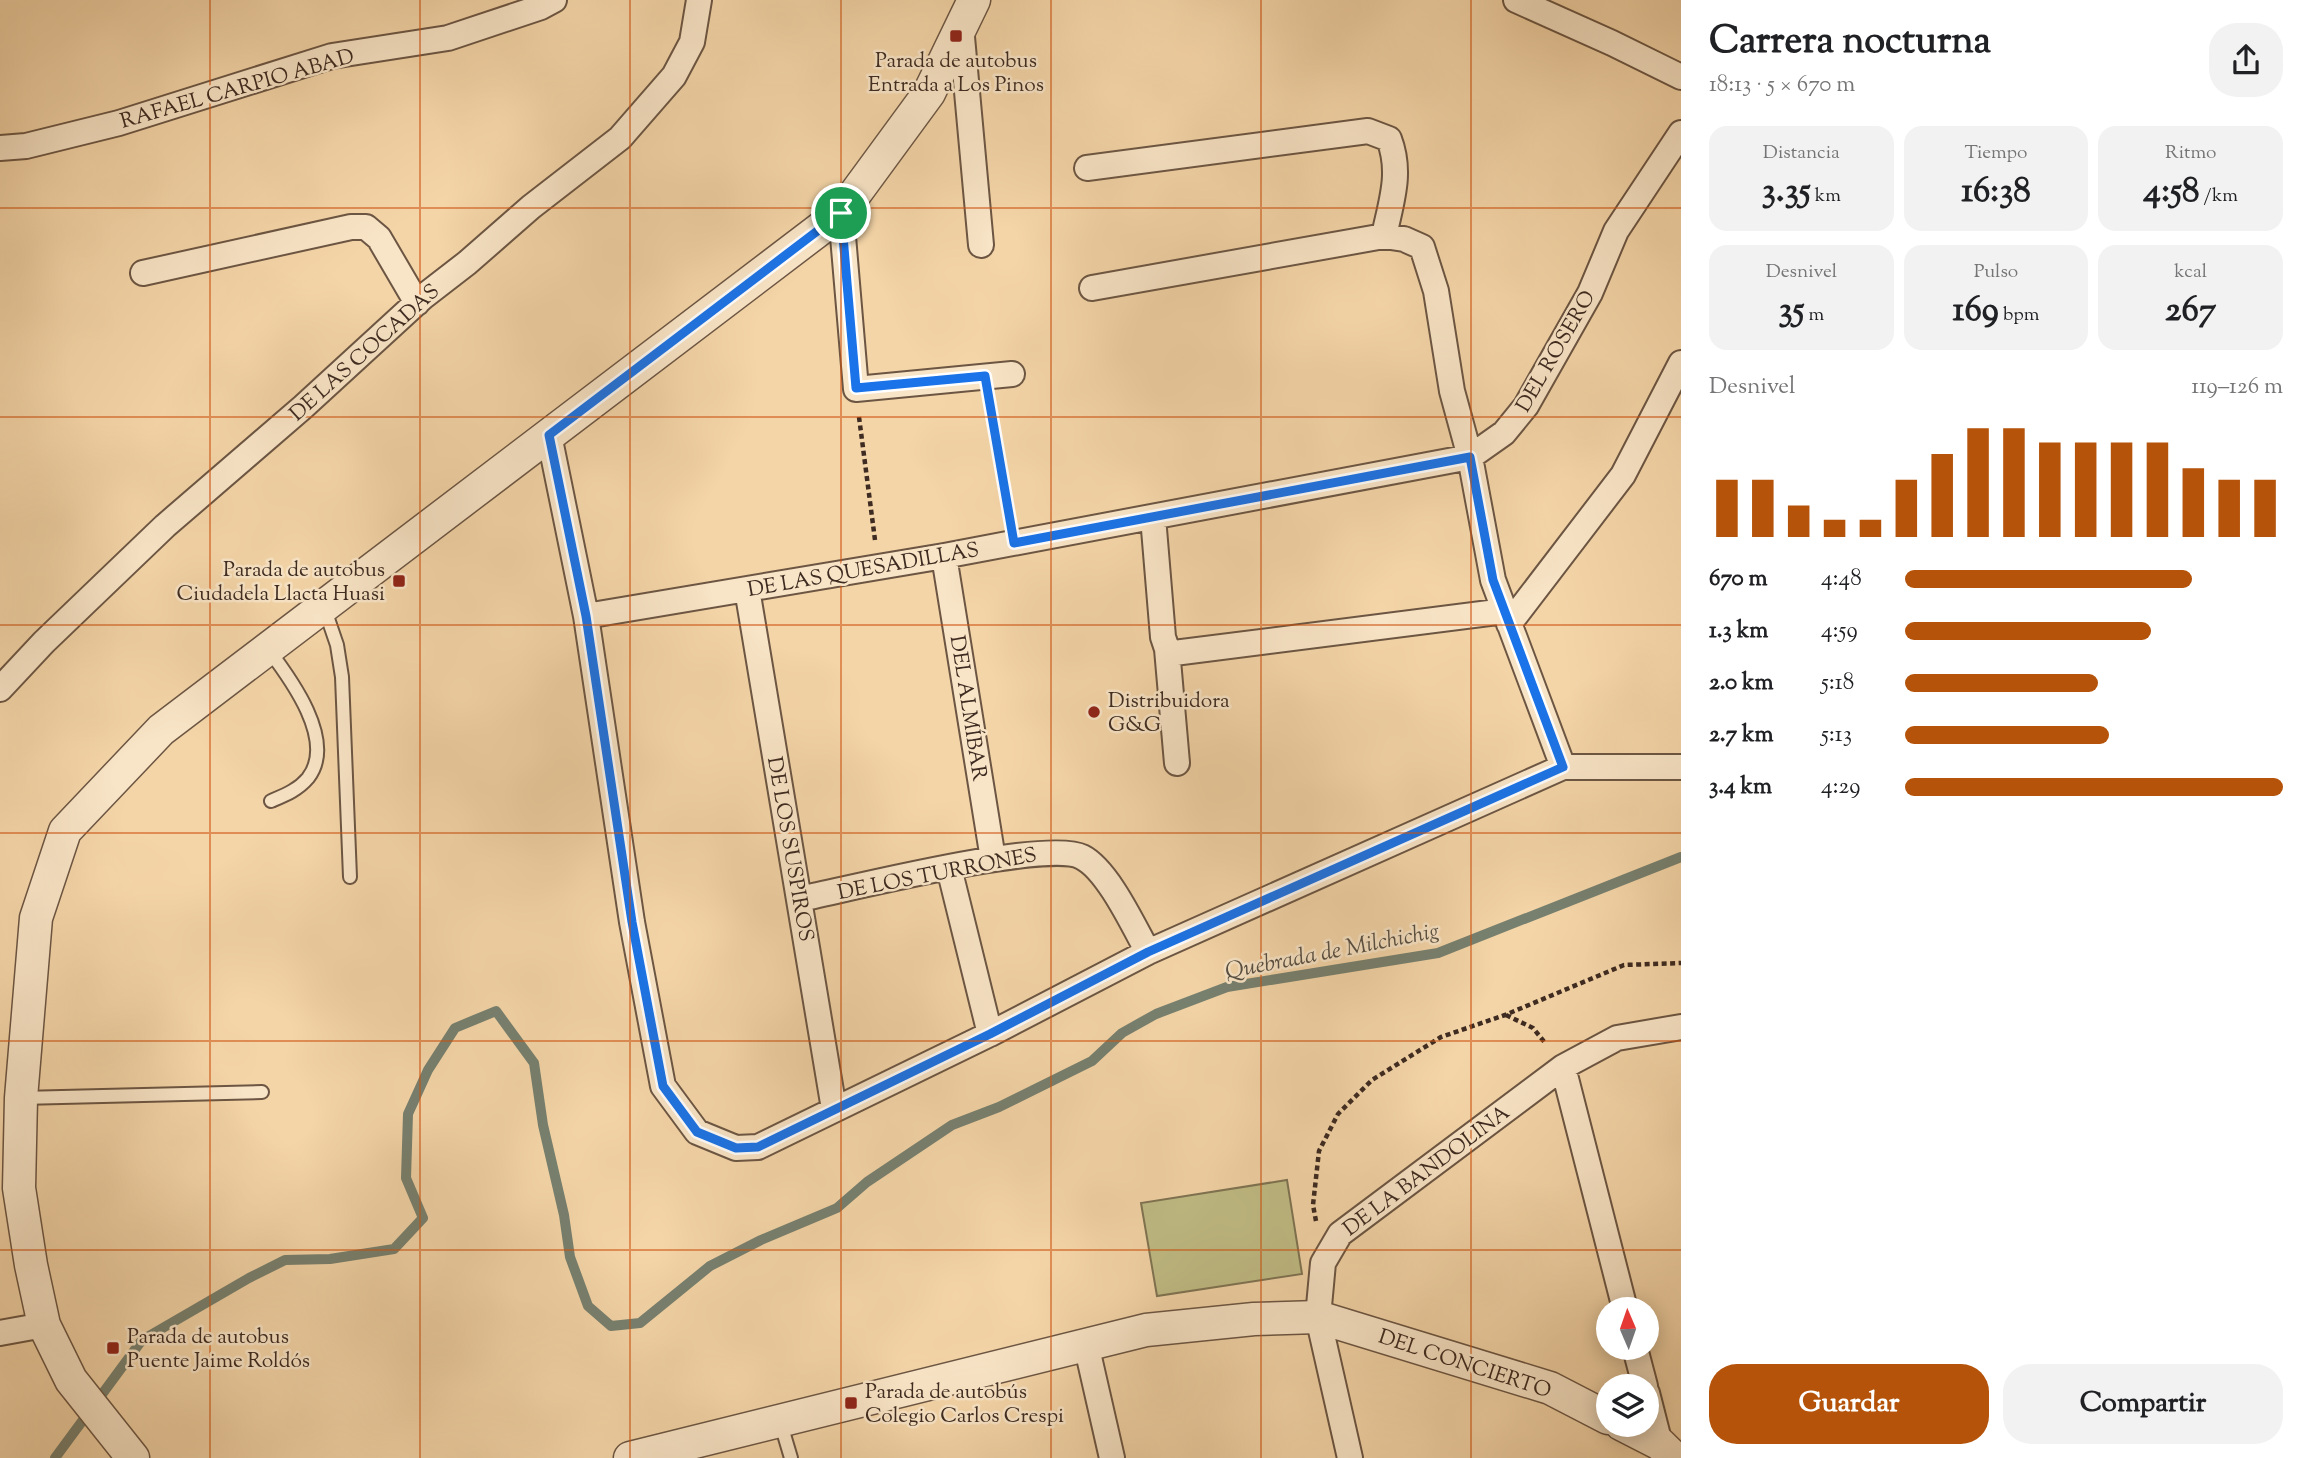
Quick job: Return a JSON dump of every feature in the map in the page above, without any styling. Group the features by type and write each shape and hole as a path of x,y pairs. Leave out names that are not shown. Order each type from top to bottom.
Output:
{"street":[{"name":"RAFAEL CARPIO ABAD","path":"0,148 26,146 119,122 332,57 448,38 541,7 554,0"},
{"name":"DE LAS COCADAS","path":"2,686 165,526 303,407 417,303 531,207 620,138 674,76 692,42 699,0"},
{"path":"1516,0 1681,77"},
{"path":"131,1456 71,1380 44,1325 19,1188 21,1098 36,918 65,831 161,730 841,213 929,93 968,13"},
{"path":"968,13 981,245"},
{"path":"1087,167 1368,131 1389,139 1396,158 1394,189 1384,236"},
{"name":"DEL ROSERO","path":"1470,457 1504,433 1526,407 1590,293 1616,231 1681,133"},
{"path":"841,213 856,388 1012,374"},
{"path":"142,273 351,227 366,228 379,238 417,303"},
{"path":"1092,288 1384,236 1404,239 1422,247 1436,291 1452,391 1470,457 1493,580 1563,767"},
{"path":"1167,649 1174,653 1507,618 1623,475 1681,363"},
{"path":"549,435 586,616 632,922 663,1086 697,1132 736,1148 758,1147 990,1034 1148,952 1563,767 1681,767"},
{"name":"DE LAS QUESADILLAS","path":"586,616 944,556 1470,457"},
{"path":"1153,517 1177,763"},
{"name":"DEL ALMÍBAR","path":"944,556 993,859"},
{"name":"DE LOS SUSPIROS","path":"747,589 834,1109"},
{"name":"DE LOS TURRONES","path":"800,899 993,859 1058,851 1082,857 1104,875 1148,952"},
{"path":"949,868 990,1034"},
{"name":"DE LA BANDOLINA","path":"1350,1458 1318,1317 1323,1263 1340,1234 1563,1067 1617,1038 1681,1027"},
{"path":"1563,1067 1622,1297"},
{"name":"DEL CONCIERTO","path":"630,1458 1146,1330 1242,1320 1318,1317 1550,1388 1596,1412"},
{"path":"0,1333 44,1325"},
{"path":"1086,1344 1112,1458"},
{"path":"1659,1428 1667,1451"},
{"path":"1643,1437 1667,1451"}],"lane":[{"path":"324,607 337,645 342,677 350,877"},
{"path":"268,649 295,685 309,711 317,754 310,776 294,791 271,801"},
{"path":"21,1098 262,1092"},
{"path":"780,1421 791,1458"}],"path":[{"path":"985,376 1014,543"},
{"path":"856,388 879,566"},
{"path":"1323,1263 1313,1205 1319,1152 1338,1114 1372,1080 1441,1037 1505,1015 1624,965 1681,963"},
{"path":"1505,1015 1533,1028 1563,1067"}],"shaded area":[{"path":"1287,1180 1302,1274 1157,1296 1141,1203"}],"waterway":[{"name":"Quebrada de Milchichig","path":"55,1458 142,1340 285,1260 330,1259 394,1249 423,1218 406,1178 408,1114 428,1070 455,1028 496,1011 534,1063 543,1125 564,1215 570,1257 588,1306 611,1326 640,1323 710,1266 761,1240 837,1208 867,1182 952,1125 999,1107 1092,1061 1122,1033 1156,1014 1227,987 1438,953 1681,857"}],"place":[{"name":"Parada de autobus Entrada a Los Pinos","path":"956,36"},
{"name":"Parada de autobus Ciudadela Llacta Huasi","path":"399,581"},
{"name":"Distribuidora G&G","path":"1094,712"},
{"name":"Parada de autobus Puente Jaime Roldós","path":"113,1348"},
{"name":"Parada de autobús Colegio Carlos Crespi","path":"851,1403"}],"route":[{"path":"841,213 856,388 985,376 1014,543 1470,457 1493,580 1563,767 1148,952 990,1034 758,1147 736,1148 697,1132 663,1086 632,922 586,616 549,435 841,213"}]}
